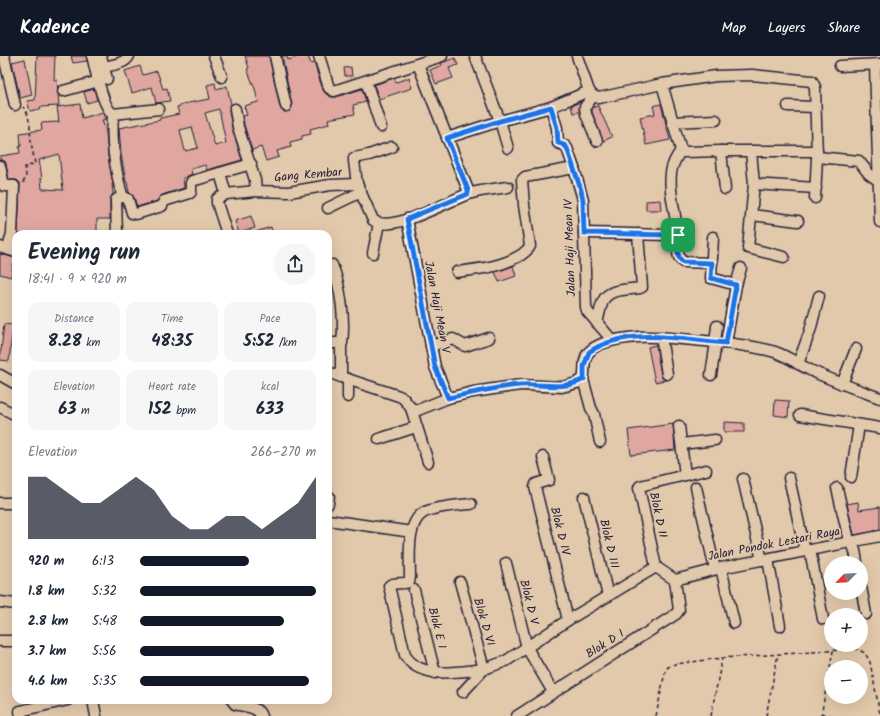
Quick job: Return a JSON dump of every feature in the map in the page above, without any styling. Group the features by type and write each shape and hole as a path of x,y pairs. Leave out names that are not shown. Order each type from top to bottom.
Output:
{"street":[{"path":"4,56 15,104"},
{"path":"92,56 103,80"},
{"path":"101,56 104,67 104,102 107,109 113,114 159,109"},
{"path":"104,67 123,62 128,59 129,56"},
{"path":"214,56 222,78"},
{"path":"275,56 286,106"},
{"path":"319,56 331,90 334,91 442,56"},
{"path":"474,56 500,121 508,148"},
{"path":"577,56 591,94 599,98 662,84 716,76 736,75 810,80 814,84 817,154 815,198"},
{"path":"418,64 468,190 468,194"},
{"path":"840,66 878,64 880,222"},
{"path":"64,91 103,80"},
{"path":"366,80 381,127"},
{"path":"662,84 681,150 673,163 671,174 671,190 678,235 678,256 683,262 712,263"},
{"path":"447,138 591,94"},
{"path":"591,94 585,107 586,114 597,141"},
{"path":"788,106 815,107"},
{"name":"Jalan Haji Mean IV","path":"551,107 557,128 558,143 567,148 583,200 587,311 612,340"},
{"path":"235,109 238,127 251,164 256,191"},
{"path":"113,114 112,131 117,176 122,196 128,199 132,213 136,214 162,206 164,201 190,193 192,181 251,164"},
{"path":"672,122 716,120"},
{"path":"392,146 370,155 354,158 359,188 374,220 379,223 383,224 407,219 468,194 508,187"},
{"path":"681,150 685,152 751,151 817,154 859,161 869,174 879,181"},
{"path":"721,151 725,189"},
{"path":"751,151 754,184 748,248 784,257"},
{"path":"0,166 4,186 14,186 12,230"},
{"path":"457,272 500,265 514,259 529,249 530,246 522,180 524,177 574,168"},
{"path":"220,173 222,197 218,207 226,230"},
{"path":"754,184 816,188"},
{"name":"Gang Kembar","path":"222,197 256,191 289,192 330,185 359,188"},
{"path":"328,208 359,188"},
{"path":"117,230 116,200 122,196"},
{"path":"752,215 798,221"},
{"name":"Jalan Haji Mean V","path":"407,219 435,367 448,398"},
{"path":"373,254 379,223"},
{"path":"8,249 12,233"},
{"path":"584,233 678,235"},
{"path":"598,323 603,301 610,293 617,290 640,288 642,286 638,234"},
{"path":"714,237 711,278 736,285"},
{"path":"332,266 343,315 344,330 341,344 344,378 348,397"},
{"path":"711,375 741,268"},
{"path":"798,364 810,331 819,296"},
{"path":"717,326 719,343"},
{"path":"600,442 584,379 584,366 589,352 612,340 640,337 661,337 719,343 776,352 842,384 880,398"},
{"path":"661,337 667,374"},
{"path":"431,346 453,340 465,346 489,338"},
{"path":"332,343 341,344"},
{"path":"842,384 856,349"},
{"path":"332,374 403,398 411,408 428,462"},
{"path":"0,375 12,382"},
{"path":"411,408 418,410 448,398 521,385 562,387 577,383 584,379"},
{"path":"0,407 12,413"},
{"path":"800,415 880,428"},
{"path":"851,477 859,425"},
{"path":"680,426 685,475"},
{"path":"379,440 416,427"},
{"path":"682,444 715,440"},
{"name":"Blok D IV","path":"543,457 549,480 536,484 535,486 568,620"},
{"name":"Blok D II","path":"656,567 639,488 642,485 706,470"},
{"path":"789,478 808,550 823,619"},
{"path":"743,479 765,560 780,626"},
{"path":"696,487 734,623"},
{"path":"838,488 849,540 852,542 856,556"},
{"name":"Blok D III","path":"584,497 608,596"},
{"path":"0,503 12,503"},
{"path":"471,504 429,510 422,513 417,519 409,544 409,582 405,584 392,584 390,586 390,592 405,655 412,663 426,671 435,673 484,669 506,661 568,620 656,567 675,580"},
{"path":"332,521 412,532"},
{"name":"Jalan Pondok Lestari Raya","path":"675,580 718,569 880,536"},
{"name":"Blok D V","path":"506,563 527,648 553,692"},
{"name":"Blok D I","path":"517,716 676,614 679,610 675,580"},
{"name":"Blok D VI","path":"460,582 484,669"},
{"name":"Blok E I","path":"414,590 435,673"},
{"path":"0,602 12,604"},
{"path":"0,641 12,641"},
{"path":"463,692 484,669"},
{"path":"21,716 20,711 51,704"},
{"path":"94,704 96,716"},
{"path":"235,704 258,710 261,716"}],"path":[{"path":"14,186 21,185 25,180 25,167 35,164 27,112 22,105 15,104"},
{"path":"656,716 664,672 668,667 675,664 722,658 824,651"},
{"path":"833,652 821,715 835,716"},
{"path":"863,652 870,662 880,714"},
{"path":"766,716 778,654"},
{"path":"711,716 722,658"}],"building":[{"path":"37,56 55,56 54,80 57,80 59,106 40,107 41,109 30,111 27,101 35,100"},
{"path":"71,56 86,56 87,61 73,63"},
{"path":"245,56 269,56 280,107 284,112 290,111 292,105 282,56 287,56 288,60 300,56 308,56 311,64 314,63 323,90 326,94 331,97 336,97 362,89 366,102 353,105 355,114 328,119 329,124 310,129 311,134 302,136 302,139 290,142 291,147 277,151 279,157 266,161 261,147 252,150 244,125 243,116 247,115 244,106 258,102 255,89 247,69 249,68"},
{"path":"455,58 458,65 449,68 453,78 436,84 430,70 442,65 441,63"},
{"path":"25,59 32,95 20,98 12,62"},
{"path":"140,66 143,75 157,71 163,89 167,88 170,101 156,103 152,87 132,93 125,71"},
{"path":"351,67 352,76 345,76 344,68"},
{"path":"394,78 396,82 409,78 412,88 379,99 374,85"},
{"path":"215,83 216,89 227,86 231,104 229,110 232,128 242,160 207,170 205,165 191,169 192,174 183,178 184,188 162,195 157,201 137,207 134,197 129,192 126,182 121,154 119,128 160,120 160,118 179,114 177,107 188,103 210,99 207,85","holes":["219,109 226,143 215,146 205,113","192,127 198,148 185,151 180,130"]},
{"path":"94,89 97,100 87,103 84,92"},
{"path":"580,102 579,112 573,113 571,106"},
{"path":"80,104 82,118 103,112 106,119 102,120 106,132 108,156 113,184 113,194 110,200 110,219 97,219 97,230 18,230 20,183 17,180 9,180 5,161 0,160 0,156 20,153 20,133 42,130 41,123 59,122 57,107","holes":["59,154 63,190 42,189 39,160"]},
{"path":"661,104 670,140 646,145 640,117 655,114 653,106"},
{"path":"598,106 612,137 603,141 592,112 592,108"},
{"path":"660,200 661,210 646,210 646,201"},
{"path":"251,216 255,228 249,230 238,230 235,221"},
{"path":"271,227 272,230 262,230"},
{"path":"0,254 12,257 11,277 0,274"},
{"path":"513,266 516,276 499,282 495,272"},
{"path":"4,324 12,325 9,361 0,360"},
{"path":"656,345 661,375 662,378 666,380 655,382 648,347"},
{"path":"775,400 789,401 788,417 774,415"},
{"path":"724,422 744,423 744,432 724,432"},
{"path":"673,424 675,450 631,455 628,430"},
{"path":"858,502 859,510 880,507 880,530 854,535 847,504"}],"route":[{"path":"551,107 556,120 558,144 564,145 567,148 581,190 583,200 584,233 678,235 678,256 680,260 683,262 712,263 711,278 736,285 726,343 640,337 612,340 594,348 589,352 584,366 584,379 577,383 562,387 521,385 473,392 448,398 435,367 407,219 468,194 468,190 447,138 551,107"}]}
